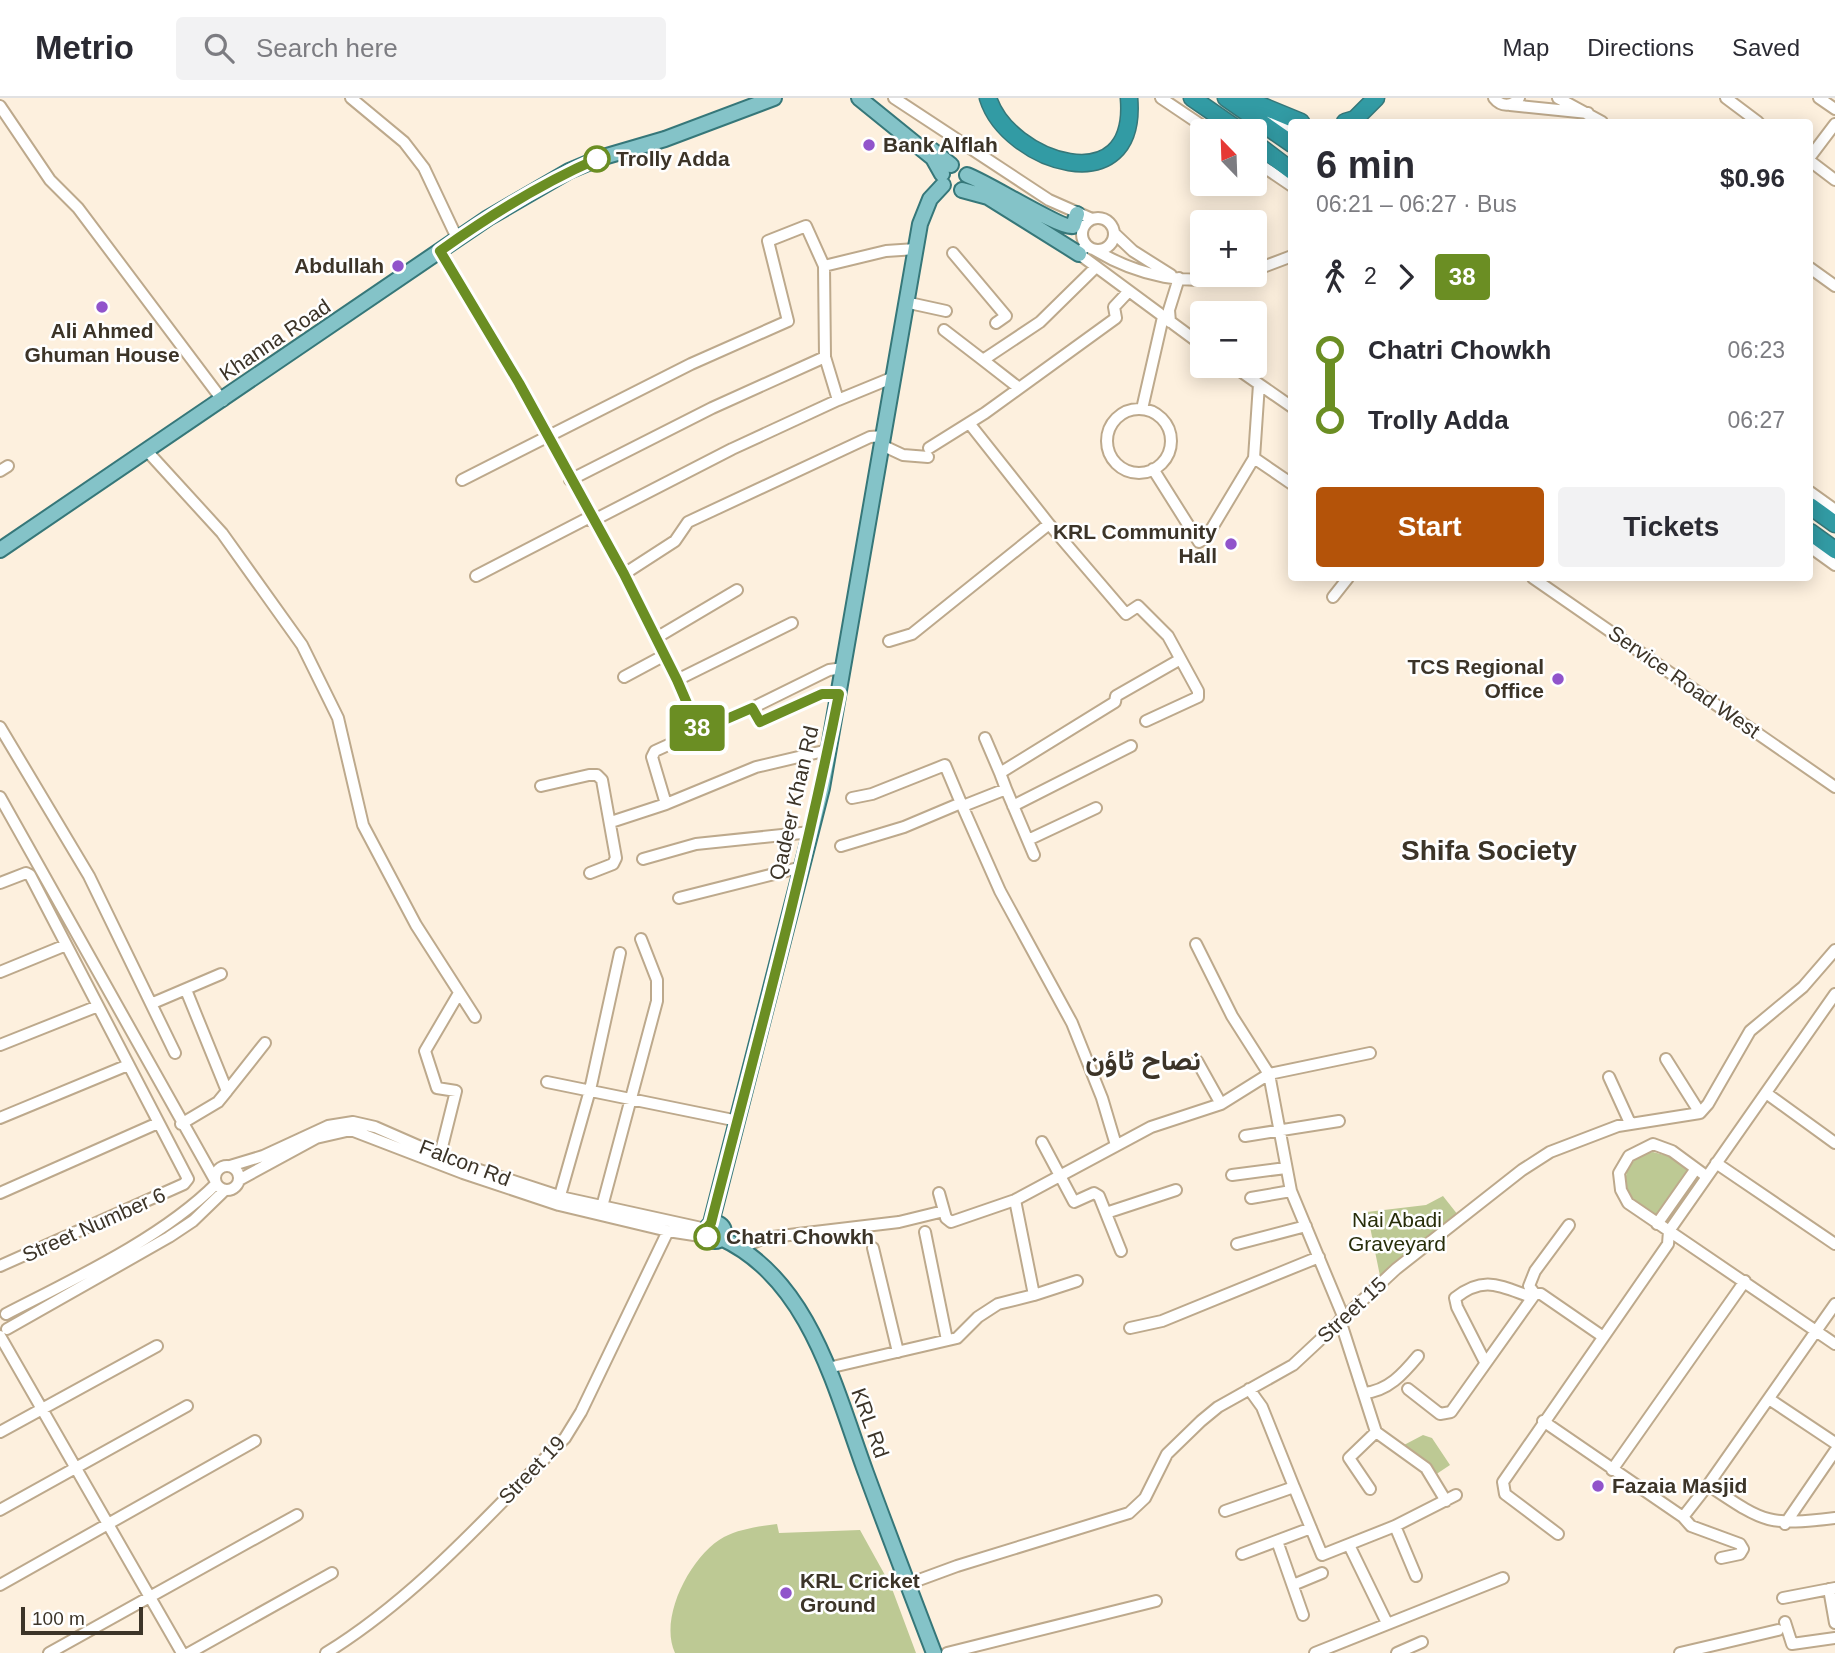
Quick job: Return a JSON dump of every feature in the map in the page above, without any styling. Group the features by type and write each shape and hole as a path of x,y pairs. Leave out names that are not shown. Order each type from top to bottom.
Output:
{"highway":[{"path":"988,98 1000,123 1034,148 1063,161 1090,165 1106,160 1123,143 1130,122 1129,98"},
{"path":"1192,98 1223,119"},
{"path":"1226,98 1288,141"},
{"path":"1244,98 1294,119"},
{"path":"1355,119 1376,98"},
{"path":"1267,152 1288,168"},
{"path":"1813,508 1835,524"},
{"path":"1813,535 1835,550"}],"main road":[{"name":"Khanna Road","path":"0,551 457,239 569,171 775,98"},
{"path":"859,98 933,158 949,181"},
{"path":"872,102 949,181 988,197 1087,250"},
{"path":"949,181 960,166 967,175 1011,196 1059,226 1073,226 1077,214"},
{"name":"Qadeer Khan Rd","path":"713,1230 828,790 886,442 894,377 925,208 949,181"},
{"name":"Qadeer Khan Rd","path":"713,1230 811,832 928,223 933,208 949,181"},
{"name":"KRL Rd","path":"713,1230 741,1248 783,1289 798,1309 828,1368 934,1653"}],"street":[{"path":"351,98 404,142 424,168 457,239"},
{"path":"894,98 1049,200 1091,219 1107,220 1115,234 1133,251 1175,281"},
{"path":"1161,98 1192,119"},
{"path":"1244,98 1288,127"},
{"path":"1494,98 1503,105 1514,101 1588,113"},
{"path":"1558,98 1597,119"},
{"path":"1726,98 1754,119"},
{"path":"1819,98 1835,109"},
{"path":"0,106 50,180 78,208 223,401"},
{"path":"1813,155 1835,124"},
{"path":"1813,162 1835,180"},
{"path":"1267,169 1288,183"},
{"path":"1091,219 1082,231 1087,250 1096,267 1190,335"},
{"path":"462,480 691,364 788,321 768,241 806,226 824,266 825,357 838,400"},
{"path":"1087,250 1109,247 1115,234"},
{"path":"824,266 886,251 916,249"},
{"path":"1087,250 1152,276 1175,281 1190,280"},
{"path":"440,251 549,438 591,519 624,574 677,680 699,731"},
{"path":"953,253 1006,316 996,323"},
{"path":"1267,265 1288,258"},
{"path":"983,360 1040,323 1096,267"},
{"path":"1813,270 1835,286"},
{"path":"1143,409 1175,281"},
{"path":"624,574 675,541 688,522 870,437 886,442 903,455 928,453 1116,318 1114,307 1129,291"},
{"path":"914,304 946,311"},
{"path":"944,330 1019,388"},
{"path":"570,480 712,408 825,357"},
{"path":"476,576 838,400 894,377"},
{"path":"1250,378 1288,404"},
{"path":"1153,469 1199,542 1206,538 1254,458 1259,384"},
{"path":"1143,409 1164,421 1170,432 1168,456 1153,469 1136,473 1124,469 1109,450 1111,426 1130,411 1143,409"},
{"path":"969,423 1049,524 1126,614 1138,606 1149,614 1168,636 1198,691 1198,697 1146,721"},
{"path":"148,452 222,533 302,645 338,718 363,825 416,925 475,1017"},
{"path":"1254,458 1288,481"},
{"path":"1813,494 1835,510"},
{"path":"889,641 912,634 1049,524"},
{"path":"1813,549 1835,565"},
{"path":"1333,597 1346,581"},
{"name":"Service Road West","path":"1537,581 1835,787"},
{"path":"656,638 737,590"},
{"path":"677,680 792,623"},
{"path":"624,677 665,655"},
{"path":"1000,773 1115,702 1116,696 1179,660"},
{"path":"666,804 652,757 655,751 829,670 844,668"},
{"path":"752,708 760,722 822,694 839,694"},
{"path":"0,727 89,876 175,1053"},
{"path":"985,738 1034,855"},
{"path":"1013,806 1131,746"},
{"path":"611,822 666,804 756,767 828,750"},
{"path":"852,798 872,794 945,765 1000,891 1072,1023 1102,1098 1116,1145"},
{"path":"541,786 597,775 602,780 611,822 615,862 590,873"},
{"path":"841,846 896,830 1006,789"},
{"path":"0,797 181,1124 219,1185"},
{"path":"1028,840 1096,808"},
{"path":"643,859 696,844 811,832"},
{"path":"679,898 802,867"},
{"path":"0,883 28,873 158,1123 0,1193"},
{"path":"604,1203 657,1000 657,980 641,939"},
{"path":"1196,944 1232,1016 1269,1074 1291,1191 1341,1318 1376,1432 1426,1468 1451,1498 1395,1526 1322,1555 1262,1407 1249,1390"},
{"path":"0,972 66,945"},
{"path":"1665,1059 1700,1113 1750,1031 1803,987 1835,950"},
{"path":"561,1192 590,1090 620,953"},
{"path":"153,1003 221,974"},
{"path":"186,990 227,1091"},
{"path":"442,1147 456,1091 437,1088 425,1051 459,993"},
{"path":"1558,1534 1505,1494 1502,1487 1602,1336 1668,1244 1669,1231 1706,1176 1835,994"},
{"path":"0,1045 98,1006"},
{"path":"181,1124 218,1102 265,1043"},
{"path":"939,1193 944,1211 951,1222 1016,1200 1023,1193 1059,1178 1151,1127 1221,1104 1269,1074 1370,1053"},
{"path":"1197,1061 1221,1104"},
{"path":"0,1118 128,1065"},
{"path":"1609,1077 1630,1123"},
{"path":"547,1082 738,1121"},
{"path":"1766,1093 1834,1141"},
{"name":"Street 15","path":"908,1584 957,1566 1129,1513 1145,1498 1167,1454 1218,1407 1293,1366 1341,1318 1522,1170 1566,1146 1630,1123 1700,1113"},
{"path":"1245,1136 1339,1121"},
{"name":"Falcon Rd","path":"226,1166 263,1156 328,1126 354,1122 375,1127 455,1162 565,1198 713,1230"},
{"name":"Street Number 6","path":"0,1266 187,1182 158,1123"},
{"name":"Falcon Rd","path":"219,1185 234,1188 239,1180 316,1138 351,1130 463,1173 559,1205 668,1231 713,1230"},
{"path":"1042,1142 1074,1202 1097,1193 1121,1251"},
{"path":"1706,1176 1672,1151 1653,1144 1629,1156 1619,1173 1620,1190 1638,1212 1745,1281 1835,1345"},
{"path":"202,1161 215,1168 226,1166 238,1173 239,1180"},
{"path":"1716,1163 1835,1244"},
{"path":"2,1333 193,1221 219,1185 226,1166"},
{"path":"1232,1175 1286,1168"},
{"path":"1657,1224 1695,1170"},
{"path":"182,1653 2,1333 3,1312 165,1226 219,1185"},
{"path":"1106,1213 1176,1190"},
{"path":"1251,1198 1291,1191"},
{"path":"1016,1200 1034,1295"},
{"path":"741,1248 764,1238 899,1222 944,1211"},
{"path":"1533,1296 1529,1286 1535,1271 1569,1225"},
{"path":"1237,1244 1306,1226"},
{"name":"Street 19","path":"326,1653 366,1629 416,1586 565,1438 581,1412 668,1231"},
{"path":"925,1231 947,1340"},
{"path":"873,1248 898,1352"},
{"path":"1130,1328 1162,1321 1319,1257"},
{"path":"828,1368 957,1338 978,1317 998,1304 1077,1281"},
{"path":"1612,1470 1745,1281"},
{"path":"1485,1362 1455,1298 1474,1286 1487,1283 1533,1296 1541,1294 1602,1336"},
{"path":"1408,1389 1446,1416 1533,1296"},
{"path":"1683,1517 1709,1485 1835,1304"},
{"path":"0,1432 157,1346"},
{"path":"1364,1393 1375,1392 1400,1378 1418,1356"},
{"path":"1769,1399 1835,1443"},
{"path":"0,1510 187,1406"},
{"path":"1544,1421 1683,1517 1691,1526 1740,1544 1743,1549 1740,1554 1721,1558"},
{"path":"1370,1489 1349,1458 1376,1432"},
{"path":"0,1585 255,1441"},
{"path":"1785,1524 1835,1451"},
{"path":"1709,1485 1755,1516 1785,1524 1835,1518"},
{"path":"1225,1511 1294,1487"},
{"path":"49,1653 297,1516"},
{"path":"1395,1526 1416,1576"},
{"path":"1242,1554 1311,1528"},
{"path":"1277,1541 1303,1615"},
{"path":"1349,1545 1387,1623"},
{"path":"189,1653 332,1573"},
{"path":"1293,1585 1322,1573"},
{"path":"1315,1653 1503,1578"},
{"path":"1783,1598 1832,1589 1835,1623"},
{"path":"947,1653 1156,1601"},
{"path":"1680,1653 1781,1626 1792,1644 1835,1638"},
{"path":"1396,1653 1422,1642"}],"green space":[{"path":"1653,1152 1668,1156 1690,1171 1657,1217 1627,1195 1626,1187 1629,1166 1638,1157"},
{"name":"Nai Abadi Graveyard","path":"1443,1196 1458,1215 1380,1276 1367,1212 1426,1205"},
{"path":"1423,1435 1432,1438 1450,1465 1435,1475 1404,1448 1404,1445"},
{"name":"KRL Cricket Ground","path":"777,1524 779,1533 860,1530 891,1586 916,1653 675,1653 671,1622 675,1605 681,1588 700,1557 712,1545 730,1534"}],"bus line":[{"name":"38","path":"597,159 569,171 488,218 440,251 519,383 590,517 624,574 677,680 699,731 752,708 760,722 822,694 839,694 822,788 747,1089 711,1223 706,1229 707,1237"}],"place":[{"name":"Bank Alflah","path":"869,145"},
{"name":"Trolly Adda","path":"597,159"},
{"name":"Abdullah","path":"398,266"},
{"name":"Ali Ahmed Ghuman House","path":"102,307"},
{"name":"KRL Community Hall","path":"1231,544"},
{"name":"TCS Regional Office","path":"1558,679"},
{"name":"Chatri Chowkh","path":"707,1237"},
{"name":"Fazaia Masjid","path":"1598,1486"},
{"name":"KRL Cricket Ground","path":"786,1593"}],"district":[{"name":"Shifa Society","path":"1489,850"},
{"name":"نصاح ٹاؤن","path":"1143,1060"}]}
